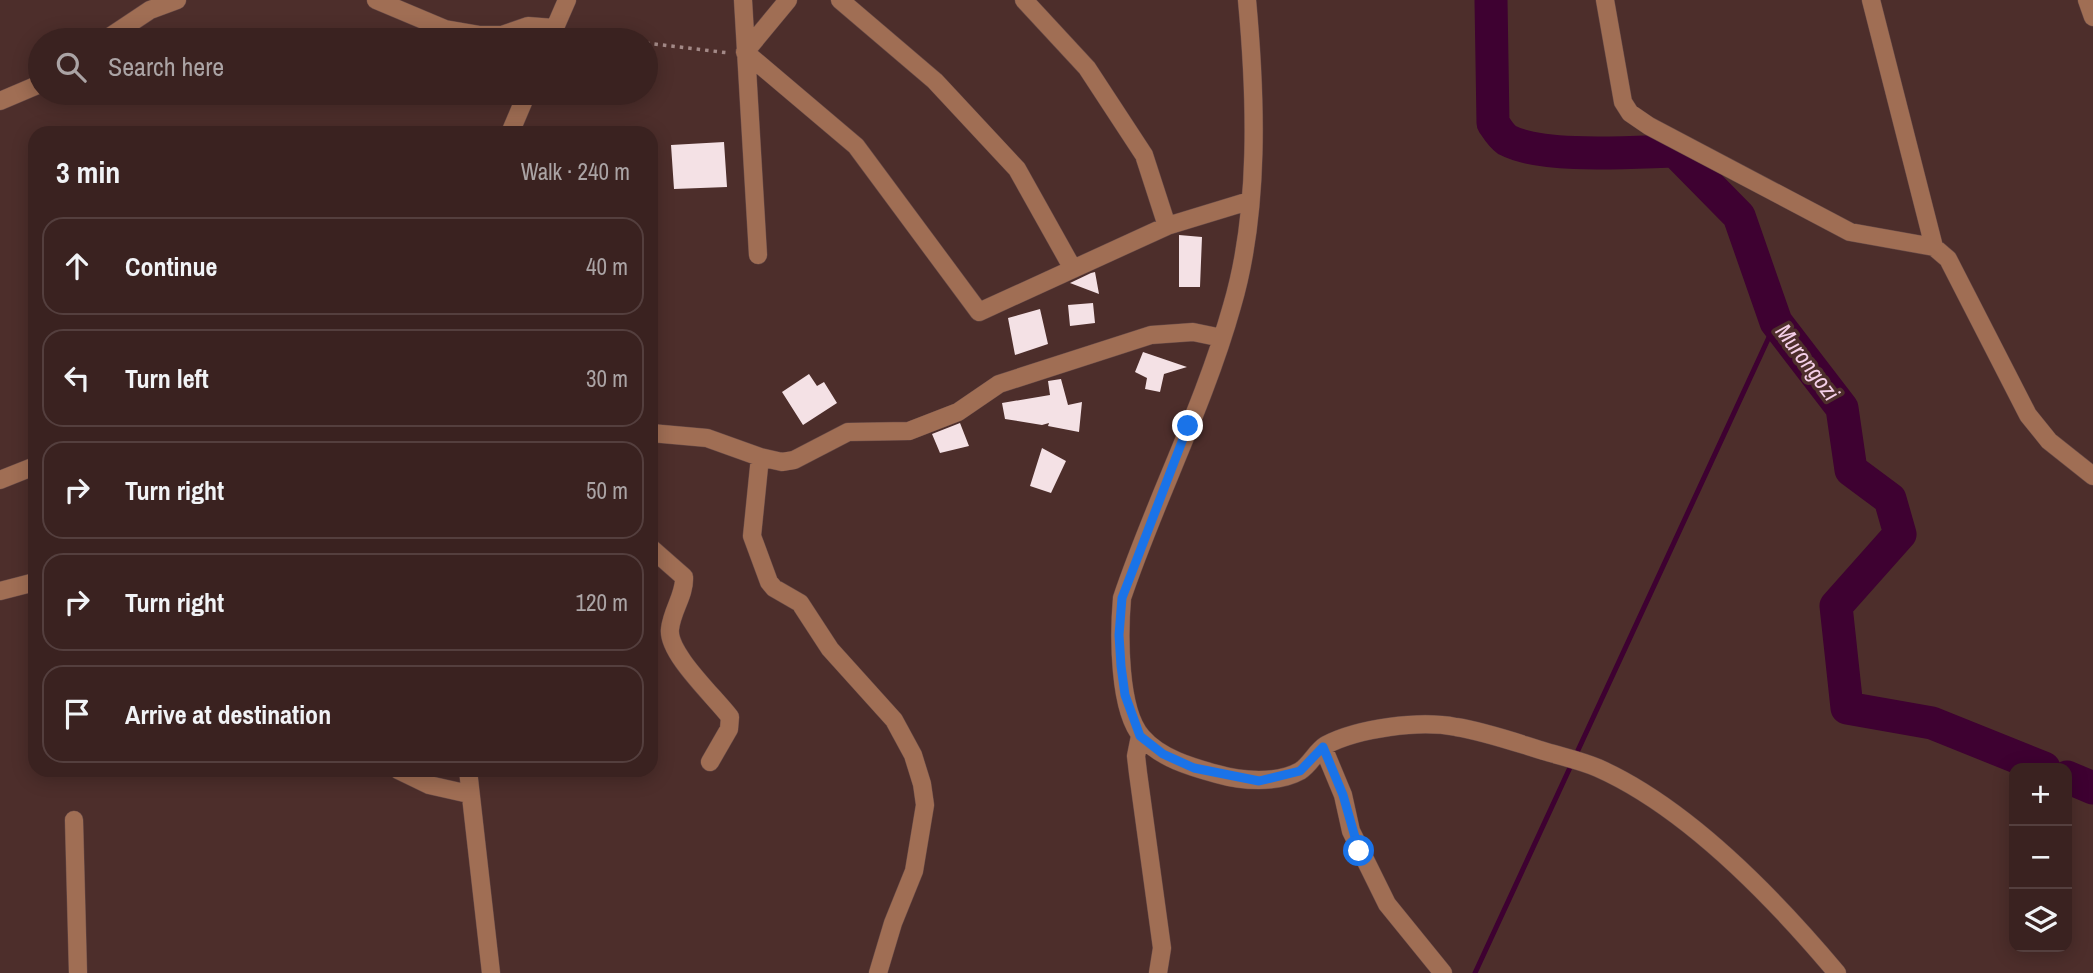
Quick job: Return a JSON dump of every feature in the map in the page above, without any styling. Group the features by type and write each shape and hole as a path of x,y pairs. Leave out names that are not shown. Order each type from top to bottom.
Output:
{"street":[{"path":"123,28 150,10 177,0"},
{"path":"376,0 443,28"},
{"path":"554,28 566,0"},
{"path":"743,0 758,255"},
{"path":"745,52 788,0"},
{"path":"840,0 935,81 1017,169 1073,269"},
{"path":"1024,0 1087,68 1144,155 1167,226"},
{"path":"1158,973 1162,948 1136,756 1140,736 1125,695 1121,666 1119,635 1122,598 1222,338 1241,267 1249,201 1255,81 1247,0"},
{"path":"1605,0 1623,102 1630,113 1850,232 1934,247"},
{"path":"1871,0 1934,247 1953,267 2028,415 2049,440 2093,477"},
{"path":"2087,0 2093,17"},
{"path":"745,52 856,146 979,312 1167,226 1249,201"},
{"path":"0,101 28,89"},
{"path":"513,126 522,105"},
{"path":"658,434 707,438 760,457 782,462 794,460 848,432 909,431 958,412 999,384 1151,335 1194,332 1222,338"},
{"path":"760,457 752,536 769,582 774,588 800,603 830,649 894,720 913,755 922,784 925,805 914,872 893,923 878,973"},
{"path":"0,480 28,469"},
{"path":"658,554 684,577 685,586 671,621 671,644 730,717 729,729 710,762"},
{"path":"0,591 28,584"},
{"path":"1140,736 1163,754 1194,768 1259,781 1300,771 1323,747 1348,736 1386,727 1452,726 1597,768 1668,807 1778,904 1837,973"},
{"path":"1323,747 1343,795 1351,831 1387,904 1443,973"},
{"path":"412,777 429,785 469,793"},
{"path":"468,777 491,973"},
{"path":"74,820 78,973"}],"path":[{"path":"658,45 725,53 745,52"}],"building":[{"path":"724,142 727,187 674,189 671,145"},
{"path":"1179,235 1202,237 1200,287 1179,287"},
{"path":"1095,272 1099,294 1070,283 1091,273"},
{"path":"1093,303 1095,323 1070,326 1068,305"},
{"path":"1040,309 1048,344 1015,355 1008,318"},
{"path":"1143,352 1187,367 1164,374 1160,392 1145,389 1147,378 1135,372"},
{"path":"809,374 817,386 824,382 837,403 803,425 782,392"},
{"path":"1061,379 1068,405 1082,402 1079,432 1048,426 1049,423 1042,425 1005,419 1002,403 1050,395 1048,381"},
{"path":"960,423 969,446 940,453 932,434"},
{"path":"1042,448 1066,461 1051,493 1030,486"}],"waterway":[{"name":"Murongozi","path":"1491,0 1493,123 1501,134 1507,140 1543,150 1613,153 1675,151 1739,216 1776,322 1842,408 1851,470 1890,499 1900,534 1836,606 1847,708 1932,723 2032,763"},
{"path":"1475,973 1776,322"},
{"name":"Murongozi","path":"2072,779 2093,788"}],"route":[{"path":"1188,426 1122,598 1119,635 1121,666 1125,695 1140,736 1163,754 1194,768 1259,781 1300,771 1323,747 1343,795 1351,831 1359,851"}]}
